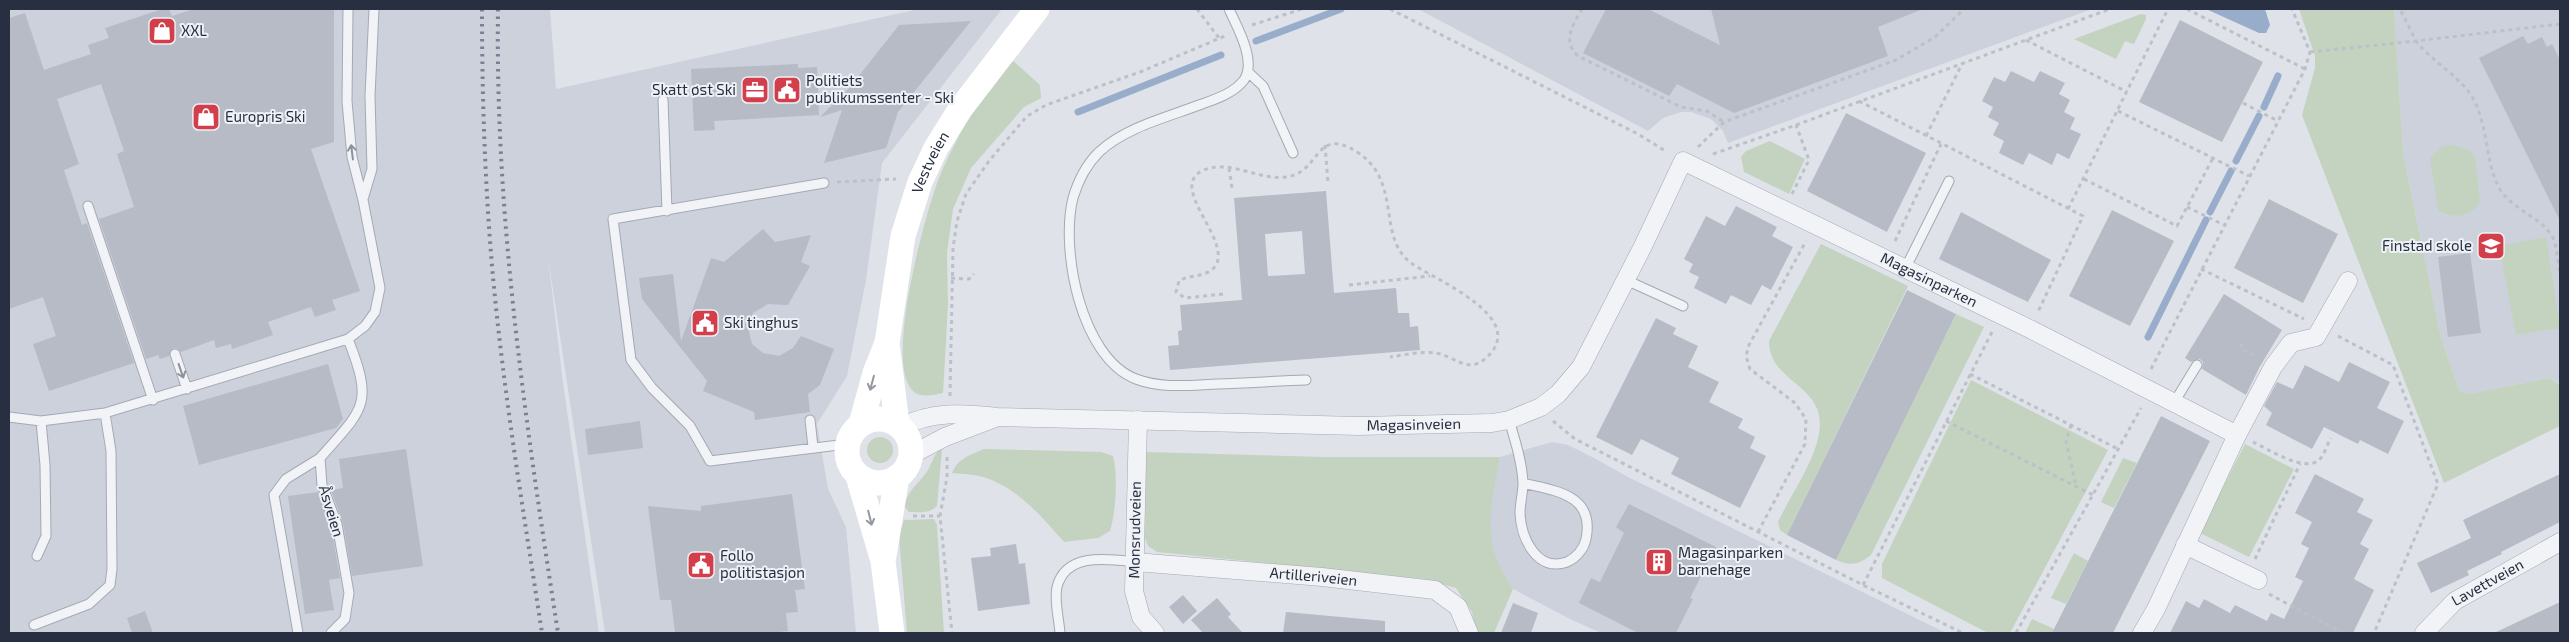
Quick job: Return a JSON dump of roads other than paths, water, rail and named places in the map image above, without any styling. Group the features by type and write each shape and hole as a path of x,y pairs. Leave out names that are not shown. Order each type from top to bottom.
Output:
{"street":[{"name":"Vestveien","path":"892,633 883,561 858,476 847,458 887,343 903,236 911,207 924,174 936,148 966,101 1037,9"},
{"name":"Magasinparken","path":"1683,161 2001,314 2237,435"},
{"name":"Magasinveien","path":"899,426 942,414 970,413 997,417 1358,426 1474,424 1509,420 1541,407 1558,394 1580,367 1626,280 1683,161"},
{"path":"2142,633 2237,435 2286,346 2296,341 2316,337 2323,328 2348,281"},
{"name":"Vestveien","path":"883,561 897,477 907,466 910,455 909,440 899,426 887,343"},
{"name":"Magasinveien","path":"910,455 945,437 997,417"},
{"path":"854,434 875,419 899,426"},
{"name":"Monsrudveien","path":"1138,420 1134,591 1138,608 1145,622 1155,633"},
{"path":"858,476 878,483 888,482 897,477"},
{"name":"Lavettveien","path":"2424,633 2455,601 2560,542"},
{"path":"2185,545 2253,578"},
{"name":"Artilleriveien","path":"1134,562 1322,577 1436,590 1458,607 1469,633"}],"lane":[{"path":"9,418 40,421 105,412 153,400 348,339 365,326 375,312 380,288 363,200 352,157 347,101 348,9"},
{"path":"363,200 372,169 370,96 374,9"},
{"path":"1229,9 1245,50 1248,72 1263,86 1293,153"},
{"path":"1248,72 1240,85 1233,90 1126,134 1108,145 1094,158 1081,178 1073,198 1071,247 1074,272 1084,314 1096,343 1108,360 1125,374 1151,384 1180,386 1306,380"},
{"path":"663,100 667,211"},
{"path":"1905,269 1949,180"},
{"path":"824,183 667,211 613,218 631,360 652,388 690,426 710,461 813,447 854,434"},
{"path":"88,206 153,400"},
{"path":"1626,280 1683,306"},
{"path":"298,633 274,495 286,479 320,458 350,424 357,413 362,400 364,386 360,369 348,339"},
{"path":"175,354 187,389"},
{"path":"2175,402 2196,365"},
{"path":"34,625 89,604 110,585 112,569 111,451 105,412"},
{"path":"810,420 813,447"},
{"path":"1509,420 1523,483 1520,513 1522,531 1532,550 1541,561 1555,564 1574,558 1585,542 1587,521 1585,512 1576,500 1567,495 1523,483"},
{"path":"37,556 46,536 45,465 40,421"},
{"name":"Åsveien","path":"320,458 322,485 337,524 349,593 349,606 345,619 331,633"},
{"path":"1060,633 1057,588 1065,573 1077,564 1095,558 1134,562"}],"water":[{"path":"2206,9 2265,9 2270,25 2266,33 2259,33"}],"waterway":[{"path":"1256,41 1341,9"},
{"path":"1078,112 1221,55"},
{"path":"2264,107 2278,76"},
{"path":"2236,161 2259,116"},
{"path":"2210,212 2231,171"},
{"path":"2148,337 2206,220"}],"railway":[{"path":"482,9 484,143 493,277 521,500 542,633"},
{"path":"498,9 498,88 507,244 524,400 558,633"}],"place":[{"name":"XXL","path":"162,31"},
{"name":"Skatt øst Ski","path":"755,90"},
{"name":"Politiets publikumssenter - Ski","path":"787,90"},
{"name":"Europris Ski","path":"206,117"},
{"name":"Finstad skole","path":"2491,246"},
{"name":"Ski tinghus","path":"705,323"},
{"name":"Magasinparken barnehage","path":"1659,562"},
{"name":"Follo politistasjon","path":"701,565"}]}
